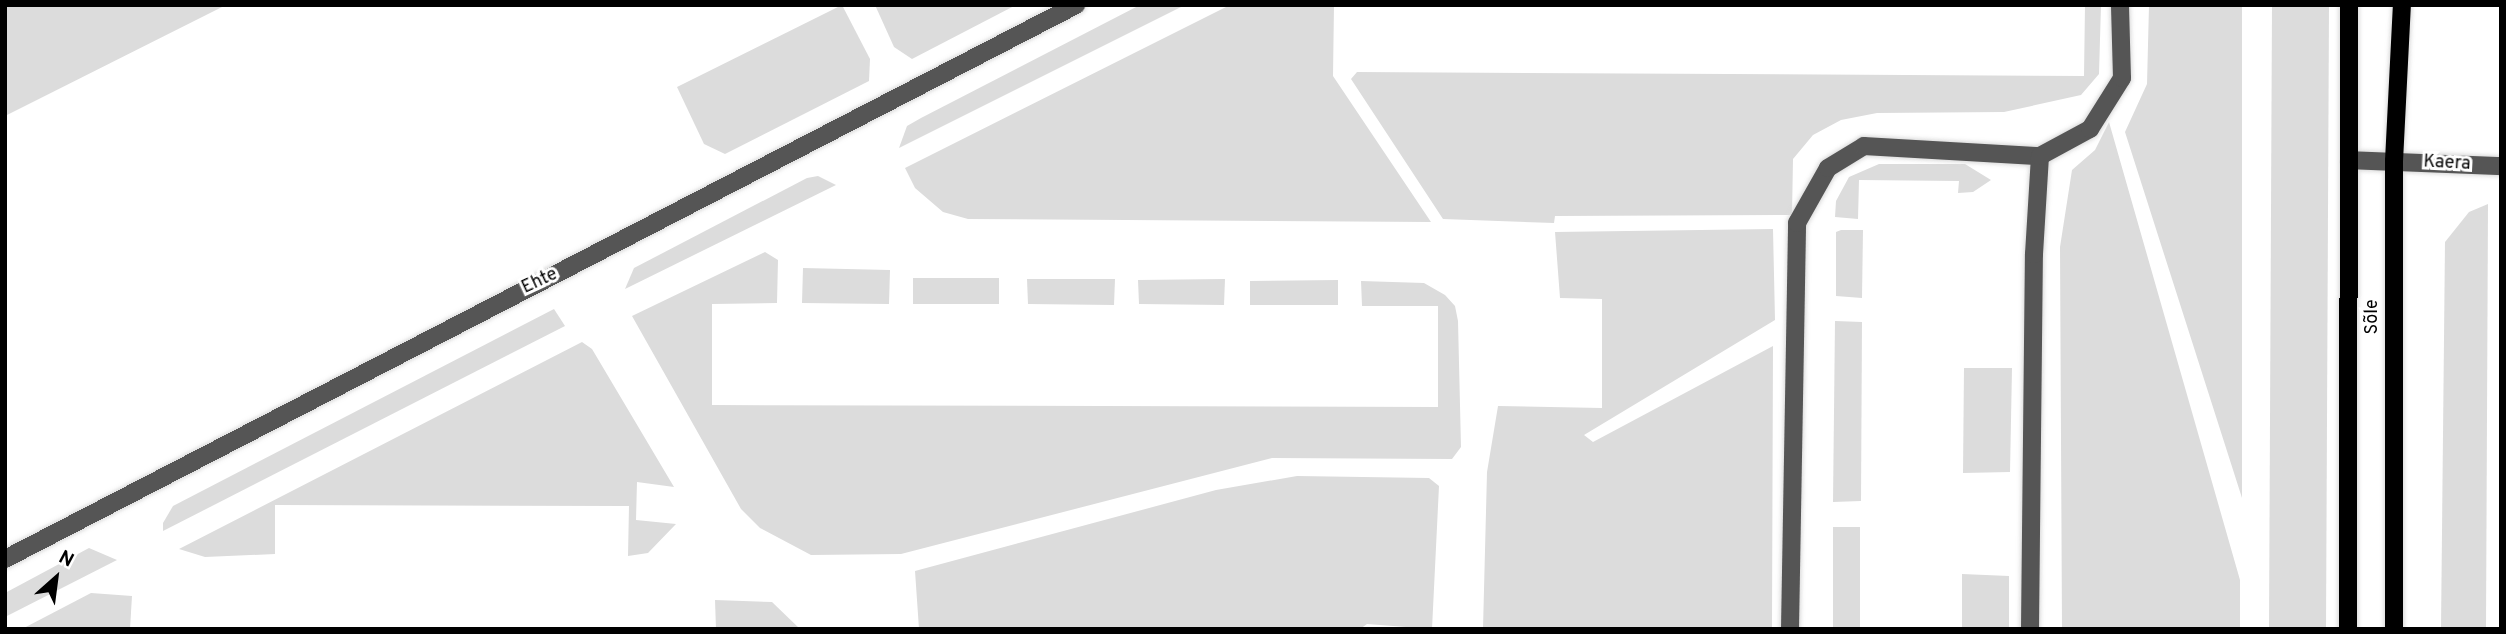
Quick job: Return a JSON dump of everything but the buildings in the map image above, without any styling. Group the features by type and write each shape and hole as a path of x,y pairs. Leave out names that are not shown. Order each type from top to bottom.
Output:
{"main road":[{"name":"Sõle","path":"2348,629 2349,5"},
{"name":"Sõle","path":"2394,629 2394,161 2402,5"}],"street":[{"name":"Ehte","path":"5,559 1076,5"},
{"path":"1790,629 1797,223 1828,168 1864,146 2040,156 2090,129 2122,78 2120,5"},
{"path":"2030,629 2034,254 2040,156"},
{"name":"Kaera","path":"2349,160 2501,166"}],"shaded area":[{"path":"5,5 226,5 5,116"},
{"path":"842,5 870,59 869,81 725,154 704,144 677,87"},
{"path":"875,5 1016,5 912,59 894,47"},
{"path":"1140,5 1185,5 899,148 907,126"},
{"path":"1230,5 1334,5 1333,76 1431,222 968,219 943,212 915,188 905,168"},
{"path":"2085,5 2101,5 2099,74 2081,95 2004,112 1877,113 1841,120 1813,135 1793,159 1792,215 1555,216 1554,223 1443,219 1351,79 1357,72 2084,76"},
{"path":"2149,5 2242,5 2242,498 2125,132 2147,84"},
{"path":"2272,5 2329,5 2326,629 2269,629"},
{"path":"2109,122 2240,580 2240,629 2062,629 2060,247 2072,170 2095,150"},
{"path":"1879,164 1965,164 1991,180 1973,192 1958,193 1959,181 1859,180 1858,219 1835,217 1836,201 1849,177"},
{"path":"818,176 836,185 625,289 634,268 807,178"},
{"path":"2488,204 2486,629 2441,629 2445,242 2469,212"},
{"path":"1773,229 1775,320 1584,435 1593,442 1773,346 1772,629 1483,629 1487,472 1498,406 1602,408 1602,299 1560,298 1555,232"},
{"path":"1863,230 1862,298 1836,296 1836,232"},
{"path":"765,252 778,260 777,303 712,304 712,405 1438,407 1438,306 1362,306 1361,281 1424,283 1445,295 1455,306 1458,321 1461,447 1452,459 1272,458 901,554 811,555 760,528 741,509 632,316"},
{"path":"803,268 890,270 889,304 802,303"},
{"path":"913,278 999,278 999,304 913,304"},
{"path":"1027,279 1115,279 1114,305 1028,304"},
{"path":"1225,279 1224,305 1139,304 1138,280"},
{"path":"1338,280 1338,305 1250,305 1250,281"},
{"path":"554,309 565,326 163,531 163,523 173,506"},
{"path":"1835,321 1862,322 1861,501 1833,502"},
{"path":"582,342 592,349 674,487 637,482 636,520 676,524 648,553 628,556 629,506 275,505 275,554 205,557 179,549"},
{"path":"1964,368 2012,368 2010,472 1963,473"},
{"path":"1297,476 1429,478 1439,486 1432,629 1367,624 1360,629 919,629 915,571 1216,490"},
{"path":"1833,527 1860,527 1860,629 1833,629"},
{"path":"89,548 117,560 5,617 5,593"},
{"path":"1962,574 2009,576 2009,629 1962,629"},
{"path":"91,593 132,596 130,629 22,629"},
{"path":"715,600 772,602 800,629 716,629"}]}
